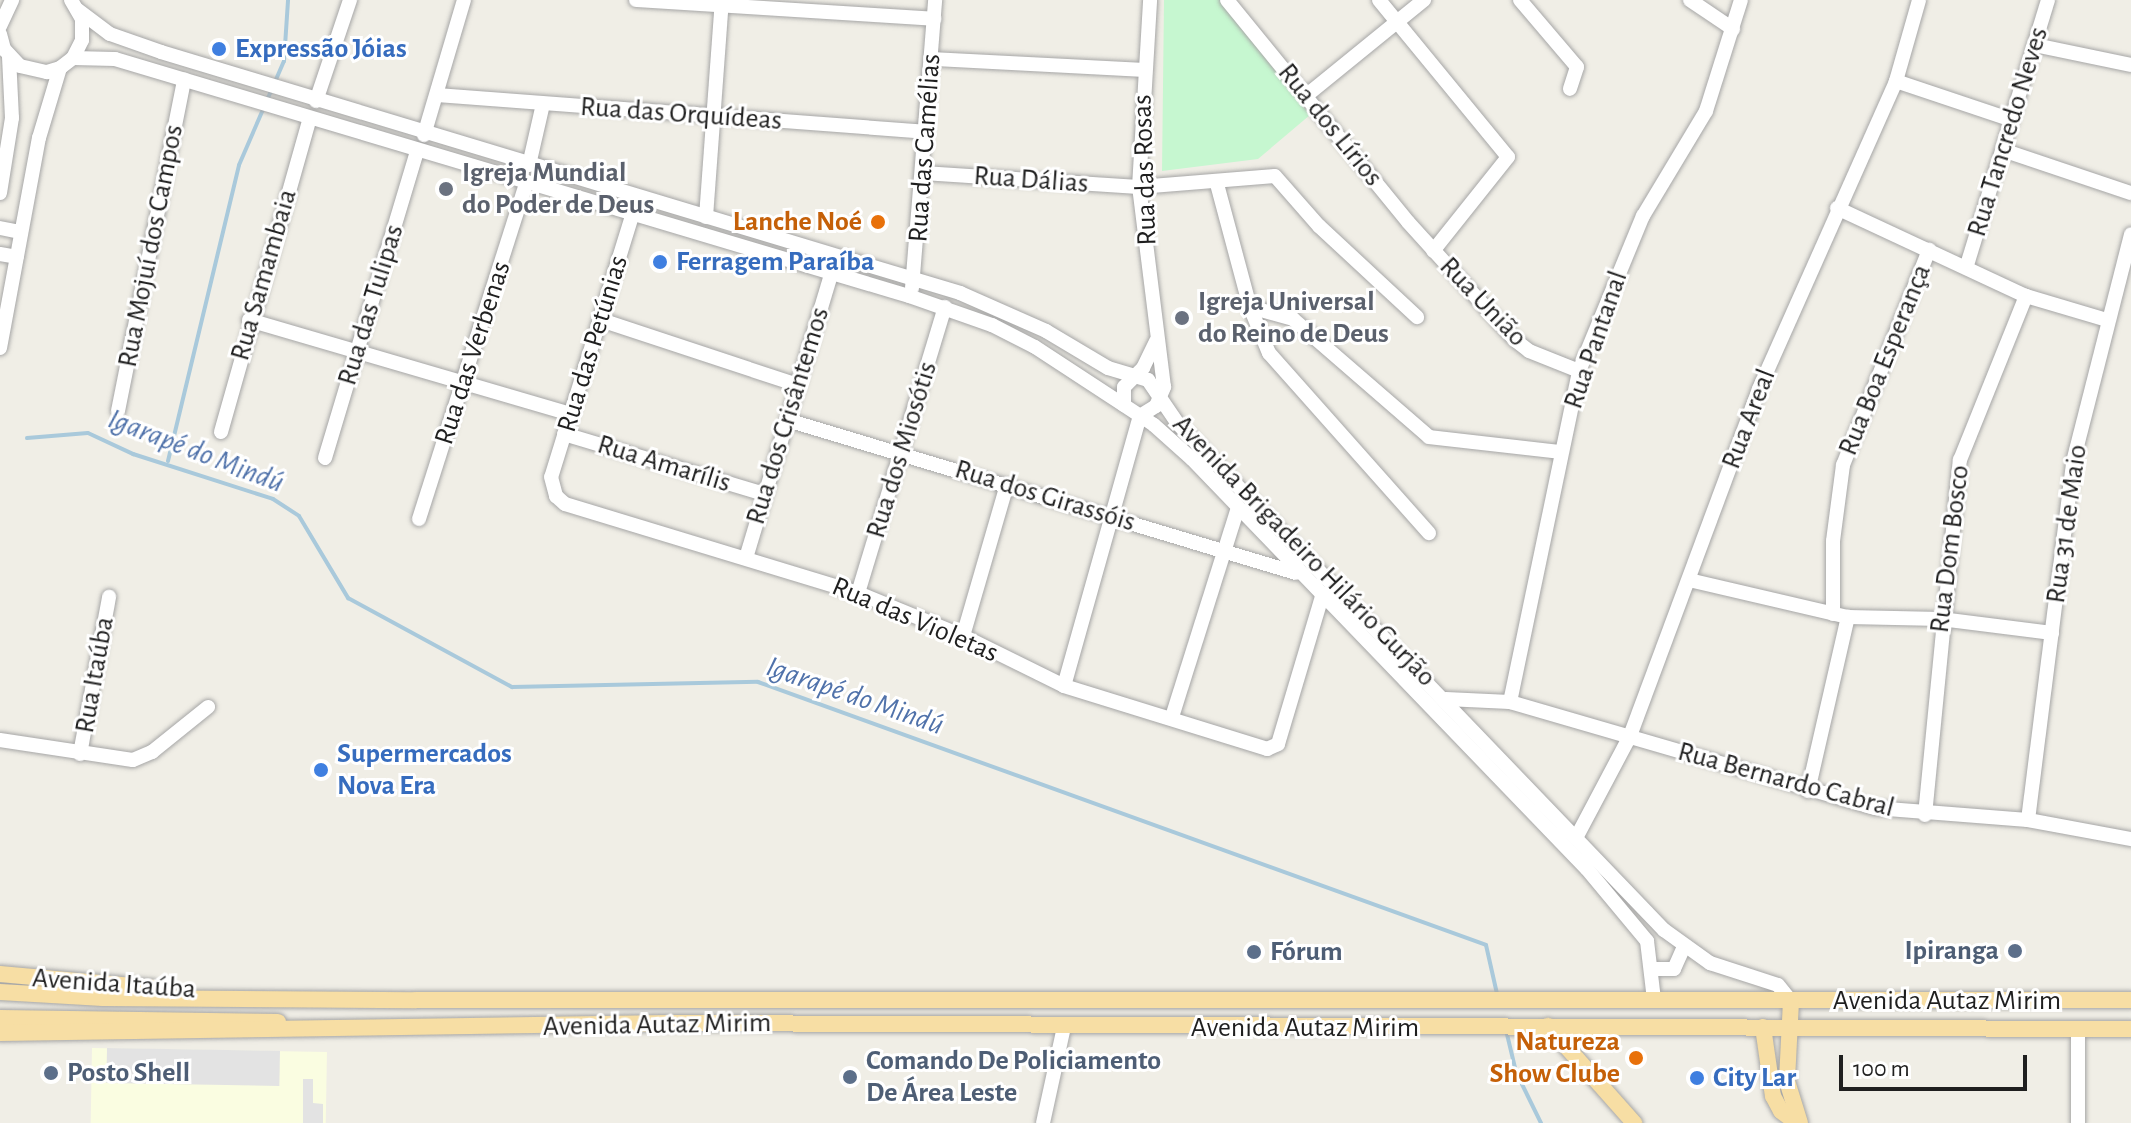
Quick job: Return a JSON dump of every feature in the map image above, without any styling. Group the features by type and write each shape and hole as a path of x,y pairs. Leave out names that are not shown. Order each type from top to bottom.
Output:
{"main road":[{"name":"Avenida Itaúba","path":"0,974 227,996"},
{"path":"0,992 227,996"},
{"name":"Avenida Autaz Mirim","path":"227,996 2131,1000"},
{"path":"1791,1001 1787,1081 1798,1123"},
{"path":"0,1018 283,1022 314,1031"},
{"name":"Avenida Autaz Mirim","path":"0,1033 314,1031 670,1023 2131,1029"},
{"path":"1548,1026 1633,1122"},
{"path":"1763,1027 1773,1096 1781,1111 1798,1123"}],"street":[{"path":"0,26 12,0"},
{"path":"316,101 350,0"},
{"path":"424,135 464,0"},
{"path":"636,0 722,3 934,19"},
{"name":"Rua das Camélias","path":"909,296 915,279 935,0"},
{"name":"Rua das Rosas","path":"1150,0 1143,70 1139,187 1164,387 1160,395"},
{"name":"Rua dos Lírios","path":"1227,0 1433,251"},
{"path":"1379,0 1508,157 1433,251"},
{"path":"1307,95 1424,0"},
{"path":"1520,0 1577,67 1570,89"},
{"path":"1690,0 1733,29"},
{"name":"Rua Pantanal","path":"1510,702 1579,371 1643,216 1706,111 1741,0"},
{"name":"Rua Areal","path":"1576,838 1630,736 1759,389 1896,81 1919,0"},
{"name":"Rua Tancredo Neves","path":"1967,265 2003,150 2009,119 2048,0"},
{"path":"9,57 33,71 60,68 73,58 82,40 73,3"},
{"name":"Avenida Brigadeiro Hilário Gurjão","path":"73,3 125,40 424,135 915,279 1004,310 1108,368 1148,380 1178,424 1684,947 1710,963 1778,985 1791,1001"},
{"path":"706,217 722,3"},
{"path":"0,38 9,57 13,103 0,193"},
{"path":"2035,45 2131,65"},
{"name":"Avenida Brigadeiro Hilário Gurjão","path":"73,58 105,57 525,186 909,296 945,307 1035,347 1140,416 1192,459 1638,925 1654,969 1654,1000"},
{"path":"933,59 1143,70"},
{"path":"0,348 39,138 60,68"},
{"name":"Rua Mojuí dos Campos","path":"118,411 184,80"},
{"path":"1896,81 2009,119"},
{"name":"Rua das Orquídeas","path":"437,95 925,132"},
{"path":"529,165 543,104"},
{"name":"Rua Samambaia","path":"221,432 249,320 310,118"},
{"path":"2003,150 2131,193"},
{"name":"Rua das Tulipas","path":"325,458 417,152"},
{"name":"Rua Dálias","path":"923,173 1139,187 1217,184 1264,175 1282,180 1319,226 1417,317"},
{"path":"1217,184 1261,340 1278,366 1429,533"},
{"name":"Rua das Verbenas","path":"419,519 525,186"},
{"path":"1837,208 1967,265 2026,296 2107,320"},
{"name":"Rua das Petúnias","path":"553,471 632,216"},
{"path":"0,228 21,232"},
{"name":"Rua 31 de Maio","path":"2028,820 2073,462 2131,234"},
{"name":"Rua Boa Esperança","path":"1808,791 1840,616 1833,541 1843,465 1929,250"},
{"name":"Rua União","path":"1433,251 1521,346 1579,371"},
{"path":"0,254 17,257"},
{"name":"Rua dos Crisântemos","path":"746,558 831,274"},
{"name":"Rua Dom Bosco","path":"1925,815 1941,619 1960,460 2026,296"},
{"name":"Rua dos Miosótis","path":"858,593 945,307"},
{"path":"1250,307 1277,311 1293,319 1411,425 1442,441 1561,452"},
{"path":"249,320 357,349 571,414"},
{"path":"601,320 797,385"},
{"path":"1124,405 1124,387 1136,376 1156,341"},
{"path":"1064,686 1115,517 1140,416 1156,406 1160,395"},
{"name":"Rua dos Girassóis","path":"787,420 1301,575"},
{"name":"Rua Amarílis","path":"564,434 764,494"},
{"name":"Rua das Violetas","path":"553,471 552,488 565,504 858,593 963,636 1064,686 1172,717 1267,749 1275,748 1283,726 1322,596"},
{"path":"963,636 1007,485"},
{"path":"1172,717 1238,508"},
{"path":"1689,580 1840,616 1941,619 2052,633"},
{"name":"Rua Itaúba","path":"80,754 109,597"},
{"name":"Rua Bernardo Cabral","path":"1446,699 1510,702 1808,791 1925,815 2028,820 2131,839"},
{"name":"Rua Itaúba","path":"0,740 117,760 145,756 208,707"},
{"path":"1654,969 1674,969 1684,947"},
{"path":"1043,1123 1064,1027"},
{"path":"2078,1029 2078,1123"}],"shaded area":[{"path":"92,1048 327,1052 326,1123 91,1123"},
{"path":"107,1048 280,1051 279,1086 106,1083"},
{"path":"303,1079 313,1079 313,1103 323,1104 323,1123 303,1123"}],"green space":[{"path":"1164,0 1220,0 1310,115 1258,159 1162,171"}],"waterway":[{"path":"168,461 239,165 284,61 288,0"},
{"name":"Igarapé do Mindú","path":"27,438 88,433 133,454 273,499 299,516 348,598 512,687 758,682 1486,945 1497,994"},
{"name":"Igarapé do Mindú","path":"1506,1030 1516,1072 1541,1123"}],"place":[{"name":"Expressão Jóias","path":"219,49"},
{"name":"Igreja Mundial do Poder de Deus","path":"446,189"},
{"name":"Lanche Noé","path":"878,222"},
{"name":"Ferragem Paraíba","path":"660,262"},
{"name":"Igreja Universal do Reino de Deus","path":"1182,318"},
{"name":"Supermercados Nova Era","path":"321,770"},
{"name":"Ipiranga","path":"2015,951"},
{"name":"Fórum","path":"1254,952"},
{"name":"Natureza Show Clube","path":"1636,1058"},
{"name":"Posto Shell","path":"51,1073"},
{"name":"Comando De Policiamento De Área Leste","path":"850,1077"},
{"name":"City Lar","path":"1697,1078"}]}
